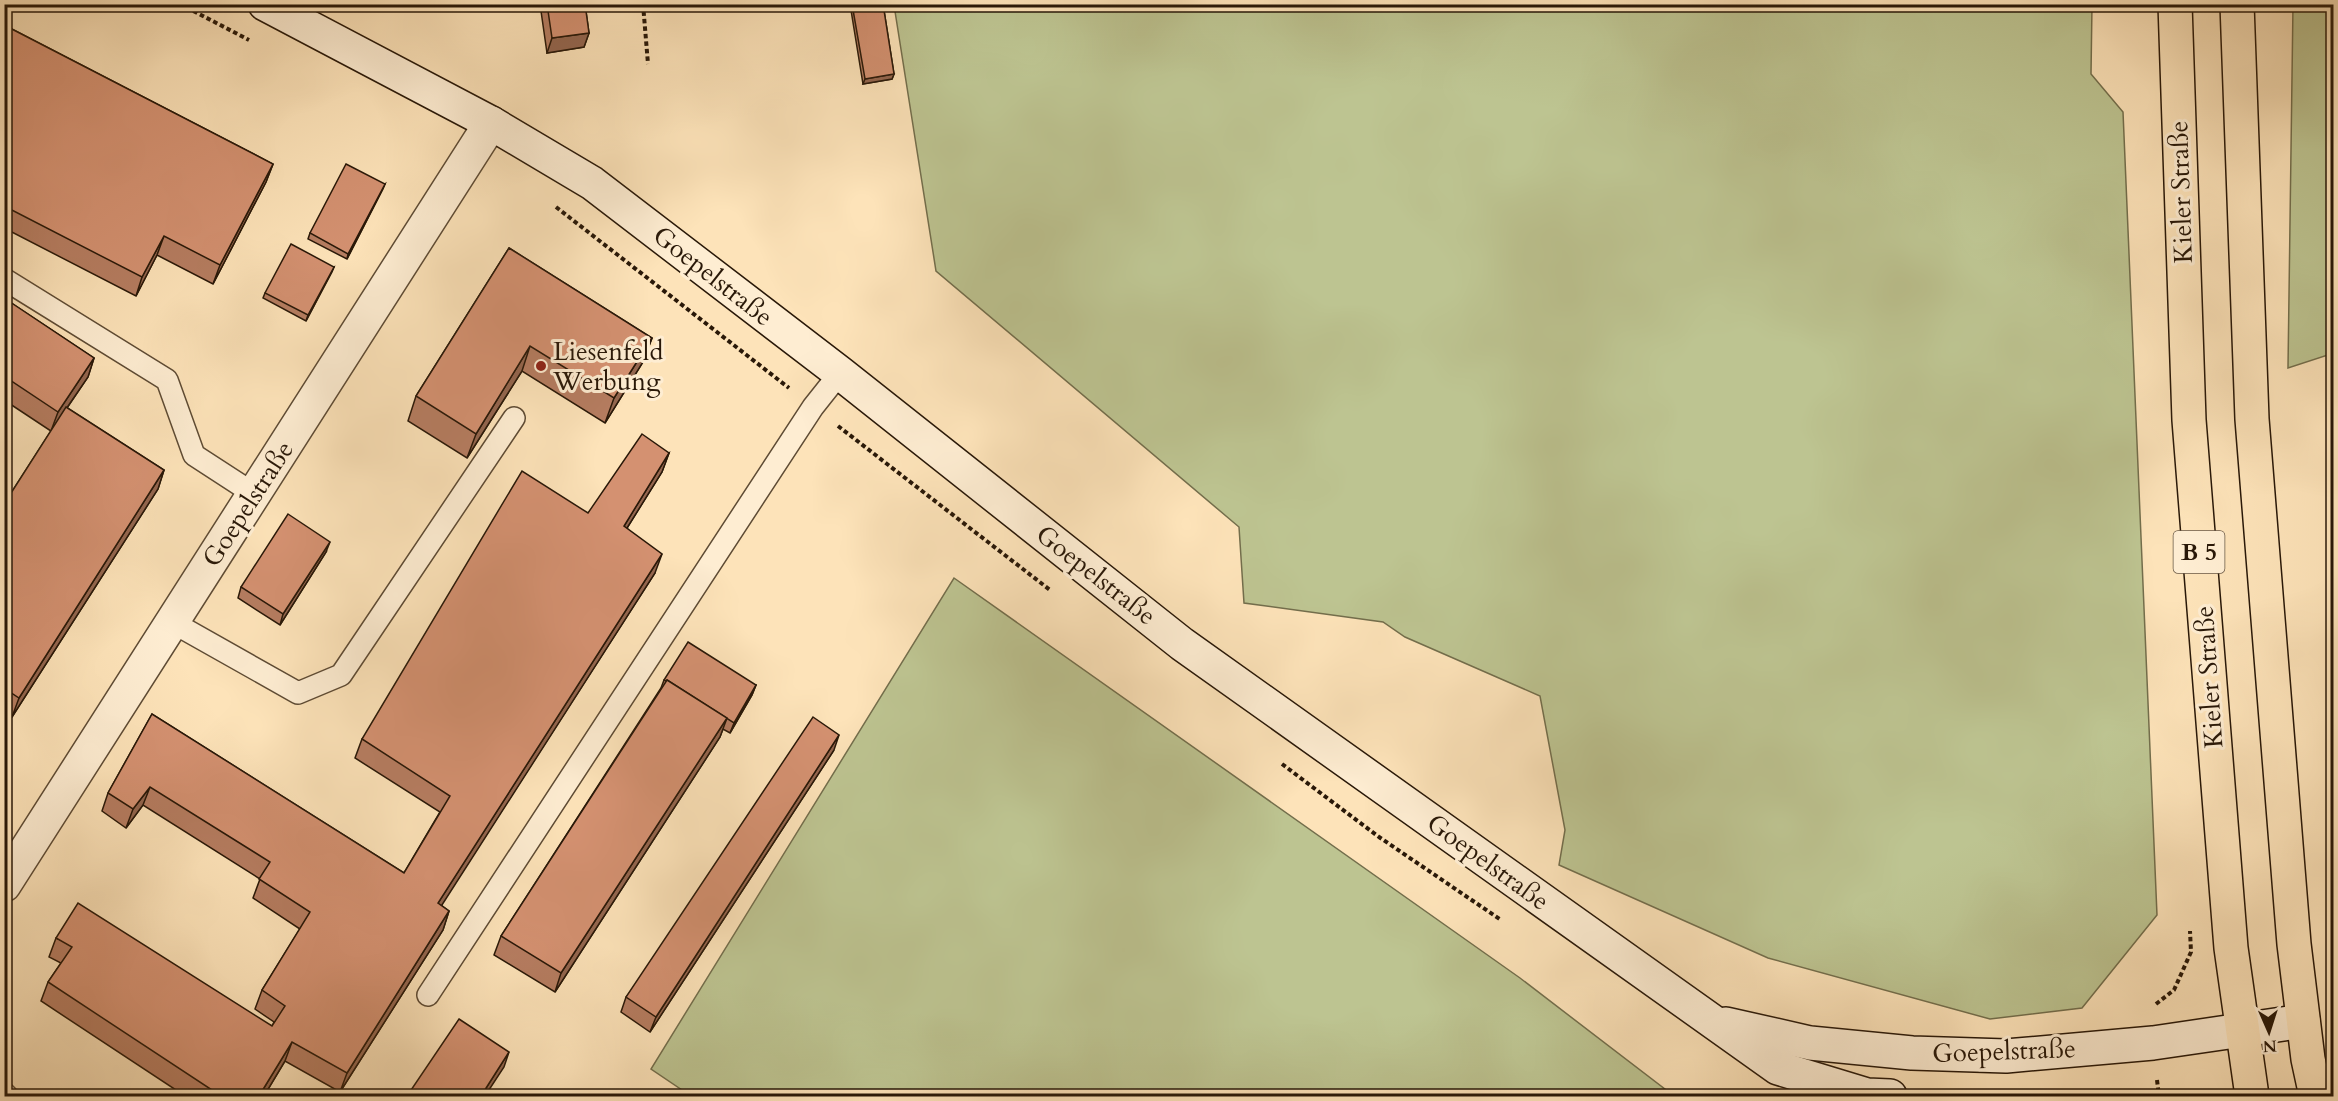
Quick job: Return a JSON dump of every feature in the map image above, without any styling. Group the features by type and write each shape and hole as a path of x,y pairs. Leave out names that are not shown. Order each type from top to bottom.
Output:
{"main road":[{"name":"Kieler Straße","path":"2175,4 2189,420 2230,948 2252,1096"},
{"name":"B 5","path":"2237,4 2252,419 2293,932 2308,1059 2316,1096"}],"street":[{"name":"Goepelstraße","path":"265,4 491,123 592,183 840,374 1182,644 1778,1068 1867,1095 1890,1096"},
{"name":"Goepelstraße","path":"9,867 172,622 491,123"},
{"name":"Goepelstraße","path":"1707,1019 1810,1043 1912,1053 2006,1056 2153,1043 2303,1021"}],"lane":[{"path":"4,279 167,380 194,455 254,494"},
{"path":"428,994 813,407 840,374"},
{"path":"172,622 298,693 341,675 514,418"}],"path":[{"path":"180,4 254,43"},
{"path":"643,4 648,64"},
{"path":"547,202 1057,595"},
{"path":"1275,759 1379,837 1505,923"}],"green space":[{"path":"894,5 2092,5 2091,74 2123,112 2157,915 2082,1008 1990,1019 1768,958 1559,865 1565,830 1540,696 1405,637 1383,622 1244,603 1239,527 936,271"},
{"path":"2293,5 2333,5 2334,353 2288,368"},
{"path":"954,578 1520,978 1674,1096 691,1096 651,1069"}],"building":[{"path":"547,4 585,4 589,33 552,38"},
{"path":"852,4 883,4 894,74 865,79"},
{"path":"4,25 273,164 220,265 164,236 142,277 4,206"},
{"path":"346,164 385,184 348,254 310,233"},
{"path":"291,244 334,267 308,315 265,293"},
{"name":"Liesenfeld Werbung","path":"509,248 652,338 614,398 530,346 476,434 416,396"},
{"path":"4,298 94,358 58,412 4,376"},
{"path":"66,407 164,470 19,698 4,688 4,504"},
{"path":"642,434 669,453 624,526 662,554 438,903 449,911 347,1073 292,1042 259,1096 221,1096 48,982 72,947 56,938 78,903 272,1026 285,1006 262,990 310,912 259,879 270,862 150,787 133,809 108,793 152,714 404,873 450,796 362,739 522,471 588,513"},
{"path":"288,514 330,542 283,614 241,587"},
{"path":"688,642 756,685 734,723 664,680"},
{"path":"667,680 727,718 561,973 501,936"},
{"path":"813,717 839,735 656,1017 626,997"},
{"path":"459,1019 509,1052 481,1096 407,1096"}],"place":[{"name":"Liesenfeld Werbung","path":"541,366"}]}
